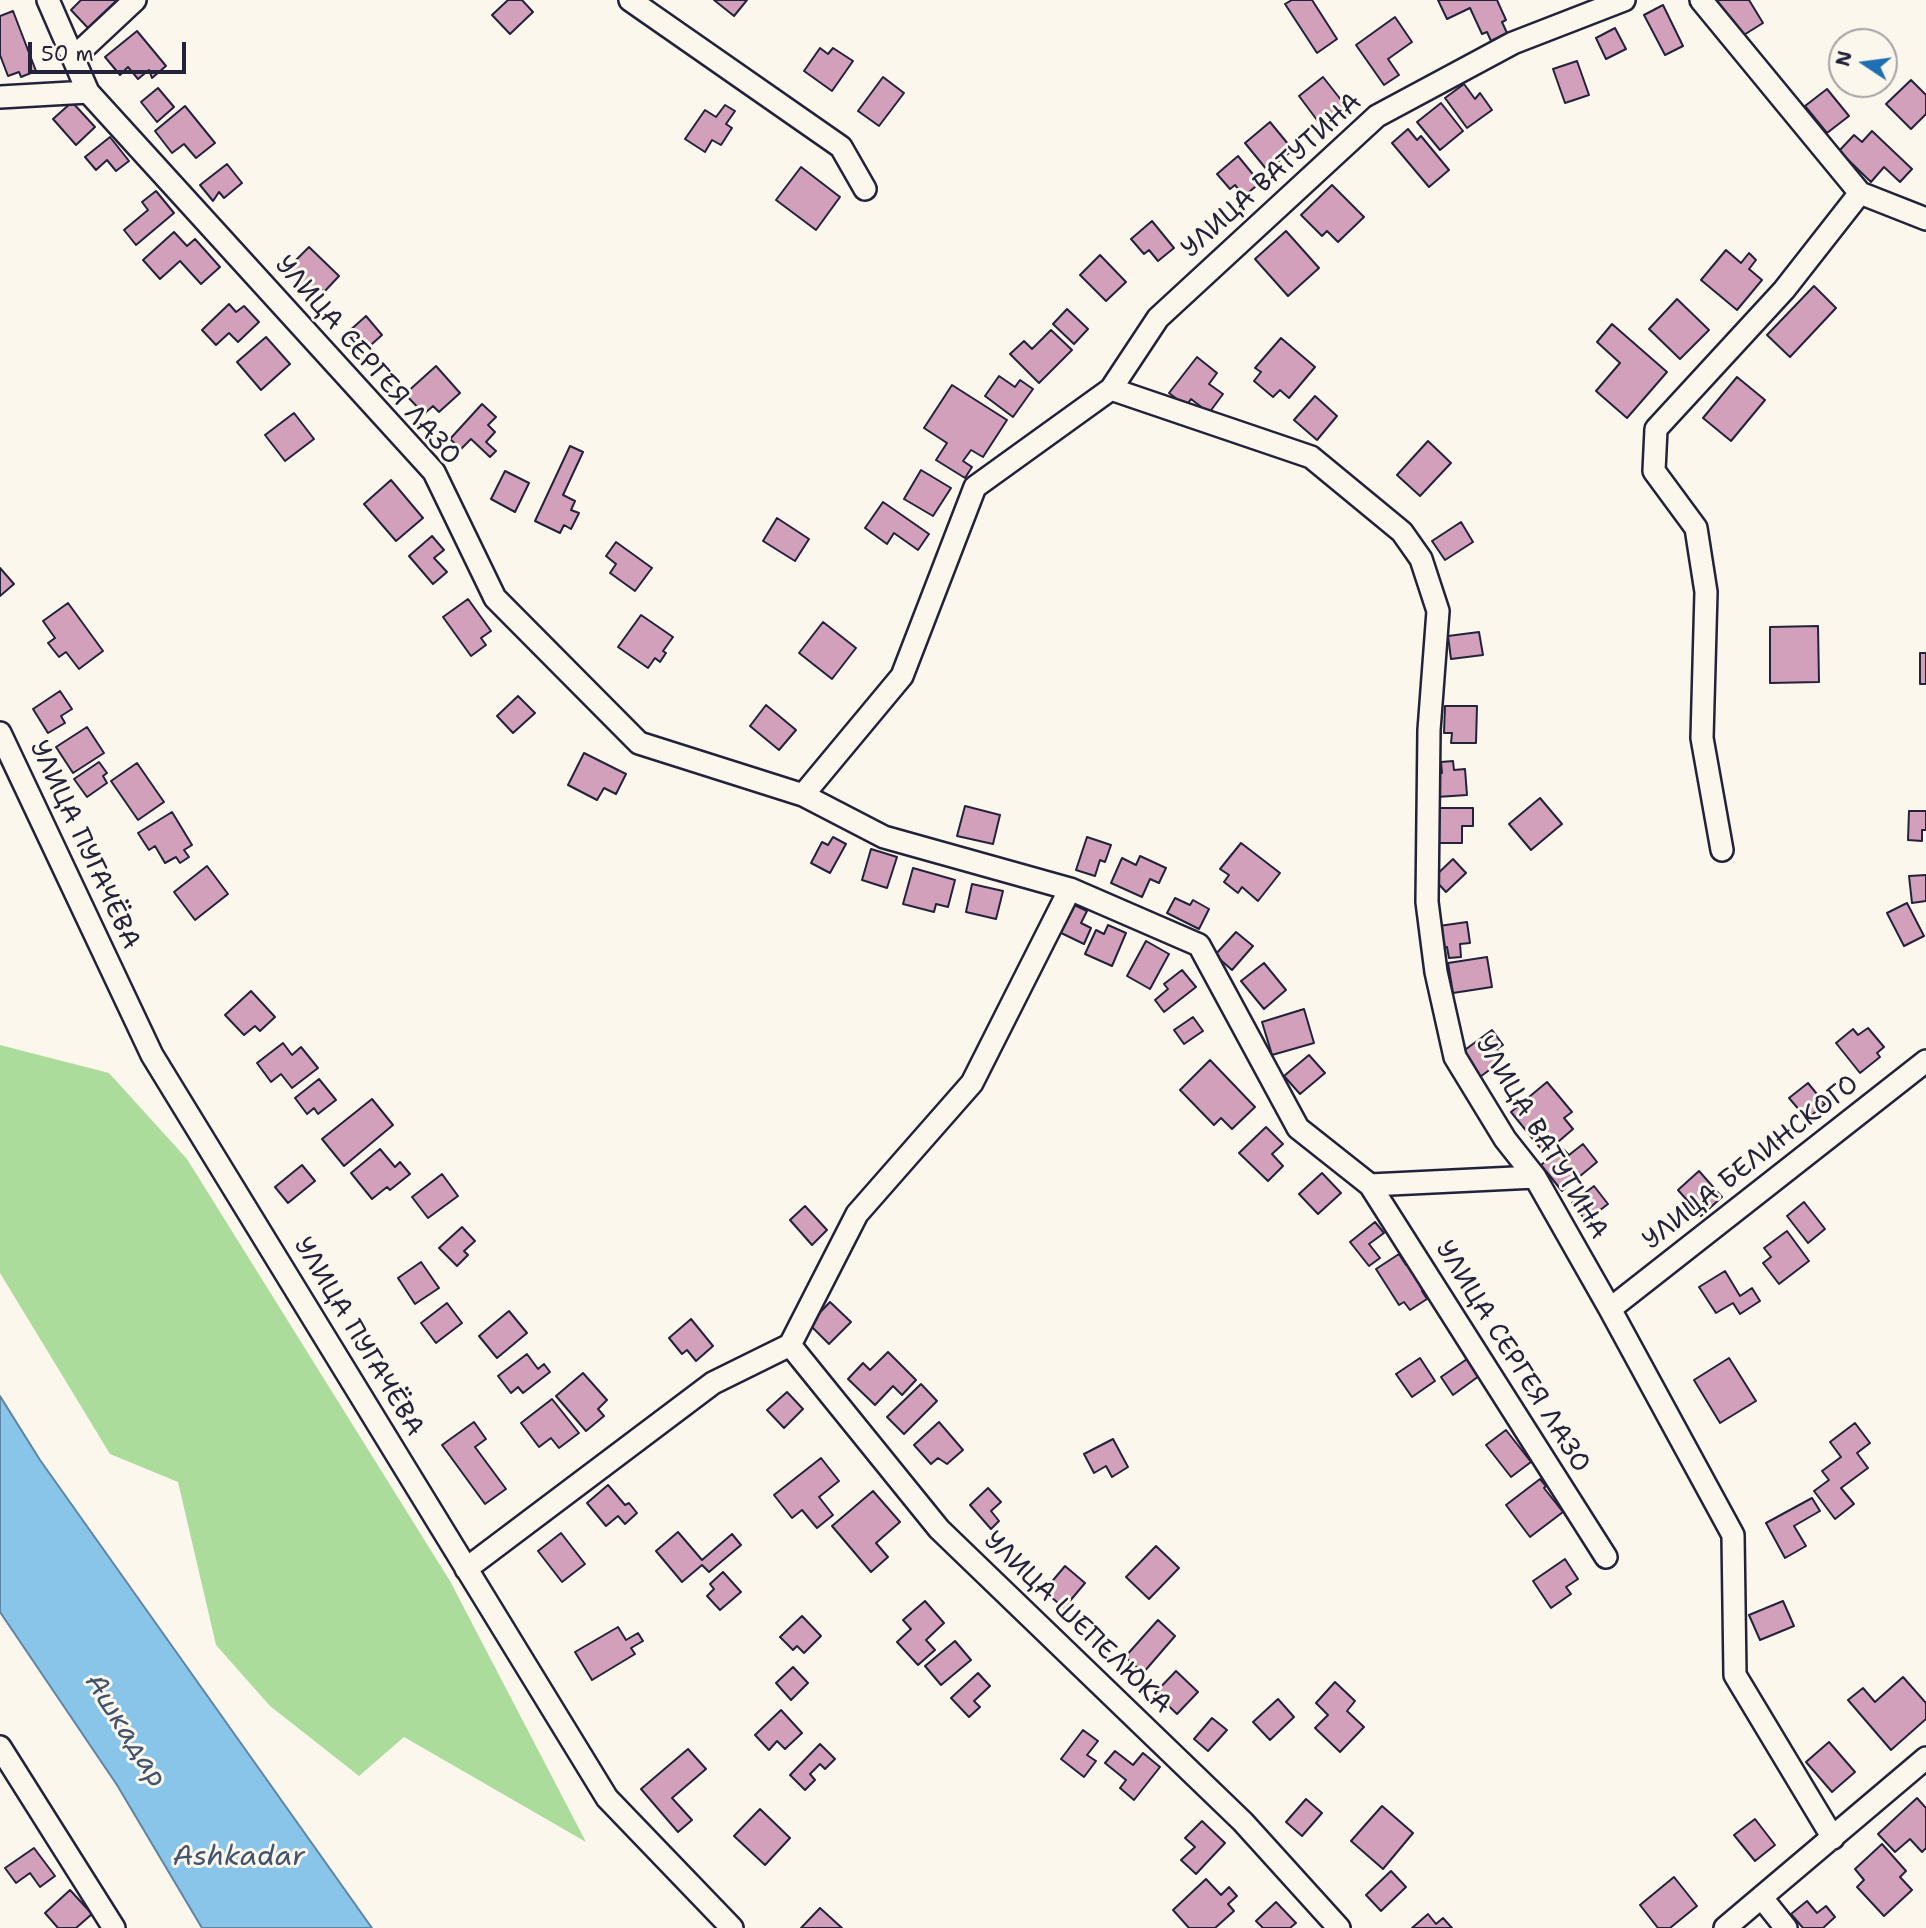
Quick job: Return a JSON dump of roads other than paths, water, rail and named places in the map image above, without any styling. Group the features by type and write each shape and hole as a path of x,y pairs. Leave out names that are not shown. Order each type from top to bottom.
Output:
{"street":[{"name":"УЛИЦА СЕРГЕЯ ЛАЗО","path":"48,0 88,92 434,472 495,598 639,743 803,795 884,837 1070,889 1199,945 1298,1128 1370,1185 1606,1557"},
{"path":"74,58 135,0"},
{"path":"630,0 841,147 865,189"},
{"name":"УЛИЦА ВАТУТИНА","path":"803,795 902,676 975,486 1111,389 1158,318 1377,116 1513,43 1624,0"},
{"path":"1701,0 1860,193 1926,219"},
{"path":"0,97 88,92"},
{"path":"1722,850 1702,738 1706,592 1696,528 1654,471 1656,429 1784,290 1860,193"},
{"name":"УЛИЦА ВАТУТИНА","path":"1111,389 1311,457 1402,532 1421,559 1438,611 1429,730 1427,902 1436,972 1455,1057 1505,1139 1535,1177 1733,1535 1735,1675 1833,1838"},
{"name":"УЛИЦА ПУГАЧЁВА","path":"0,733 152,1055 466,1569 607,1798 732,1928"},
{"path":"466,1569 713,1382 790,1345 857,1214 972,1083 1070,889"},
{"name":"УЛИЦА БЕЛИНСКОГО","path":"1610,1309 1926,1062"},
{"path":"1370,1185 1535,1177"},
{"name":"УЛИЦА ШЕПЕЛЮКА","path":"790,1345 939,1529 1243,1822 1339,1928"},
{"path":"0,1747 114,1928"},
{"path":"1725,1928 1926,1758"},
{"path":"1762,1898 1786,1928"}],"water":[{"name":"Ashkadar","path":"0,1396 40,1460 372,1928 202,1928 117,1785 0,1612"}],"water label":[{"name":"Ашкадар","path":"125,1731"}]}
